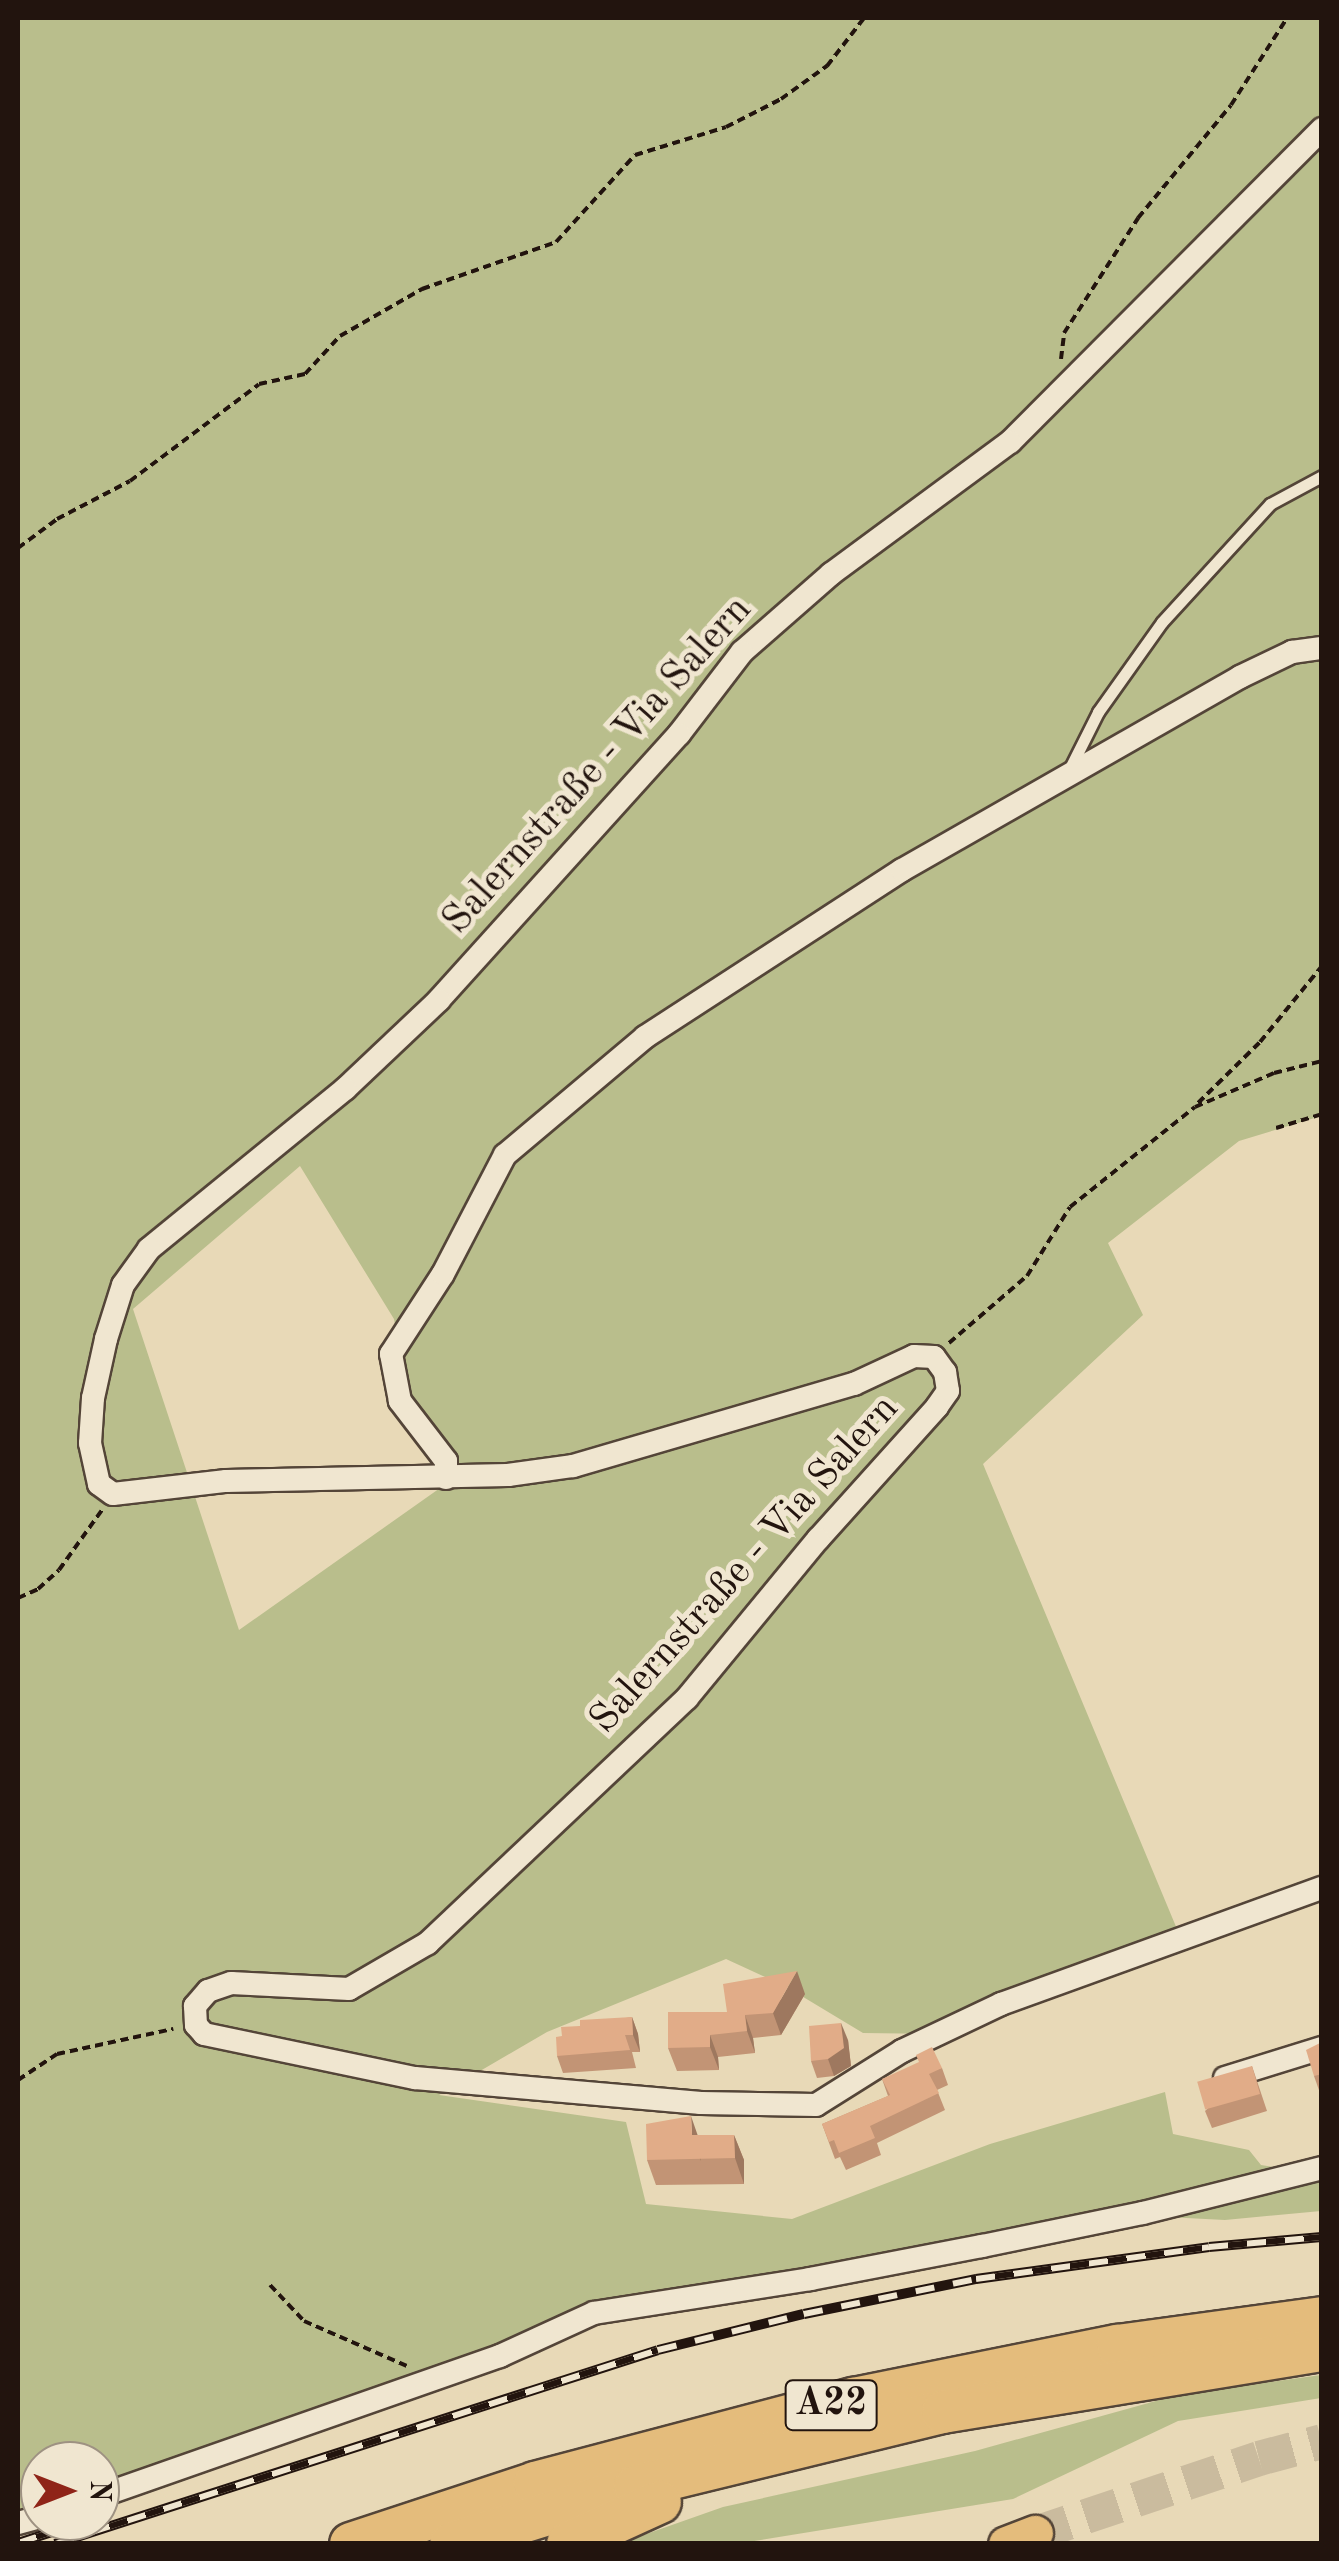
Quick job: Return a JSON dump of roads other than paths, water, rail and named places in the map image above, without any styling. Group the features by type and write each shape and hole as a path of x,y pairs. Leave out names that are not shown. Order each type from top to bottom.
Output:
{"highway":[{"name":"A22","path":"351,2544 535,2483 818,2408 1118,2346 1322,2318"},
{"name":"A22","path":"451,2544 750,2457 943,2412 1322,2350"},
{"path":"568,2544 750,2457"}],"street":[{"name":"Salernstraße - Via Salern","path":"1322,129 1010,442 831,574 742,652 679,734 439,1000 345,1089 149,1248 123,1285 93,1398 90,1443 98,1484 114,1494 226,1481 446,1478 573,1466 854,1384 914,1356 934,1358 944,1372 948,1391 938,1407 818,1539 687,1698 428,1943 348,1990 231,1983 208,1991 195,2006 196,2025 204,2034 416,2078 701,2103 816,2105 902,2052 1002,2004 1322,1888"},
{"path":"446,1478 446,1461 400,1401 390,1354 443,1274 505,1155 645,1037 710,990 988,817 1240,677 1292,652 1322,648"},
{"path":"1200,2085 1322,2048"},
{"path":"120,2489 440,2378 594,2312 796,2282 982,2246 1143,2213 1322,2168"}],"lane":[{"path":"1068,772 1098,712 1162,622 1270,504 1322,476"}],"tunnel":[{"path":"1035,2533 1259,2458 1322,2441"}],"railway":[{"path":"55,2544 658,2350 804,2314 976,2279 1209,2247 1322,2237"},
{"path":"18,2543 24,2541"}]}
